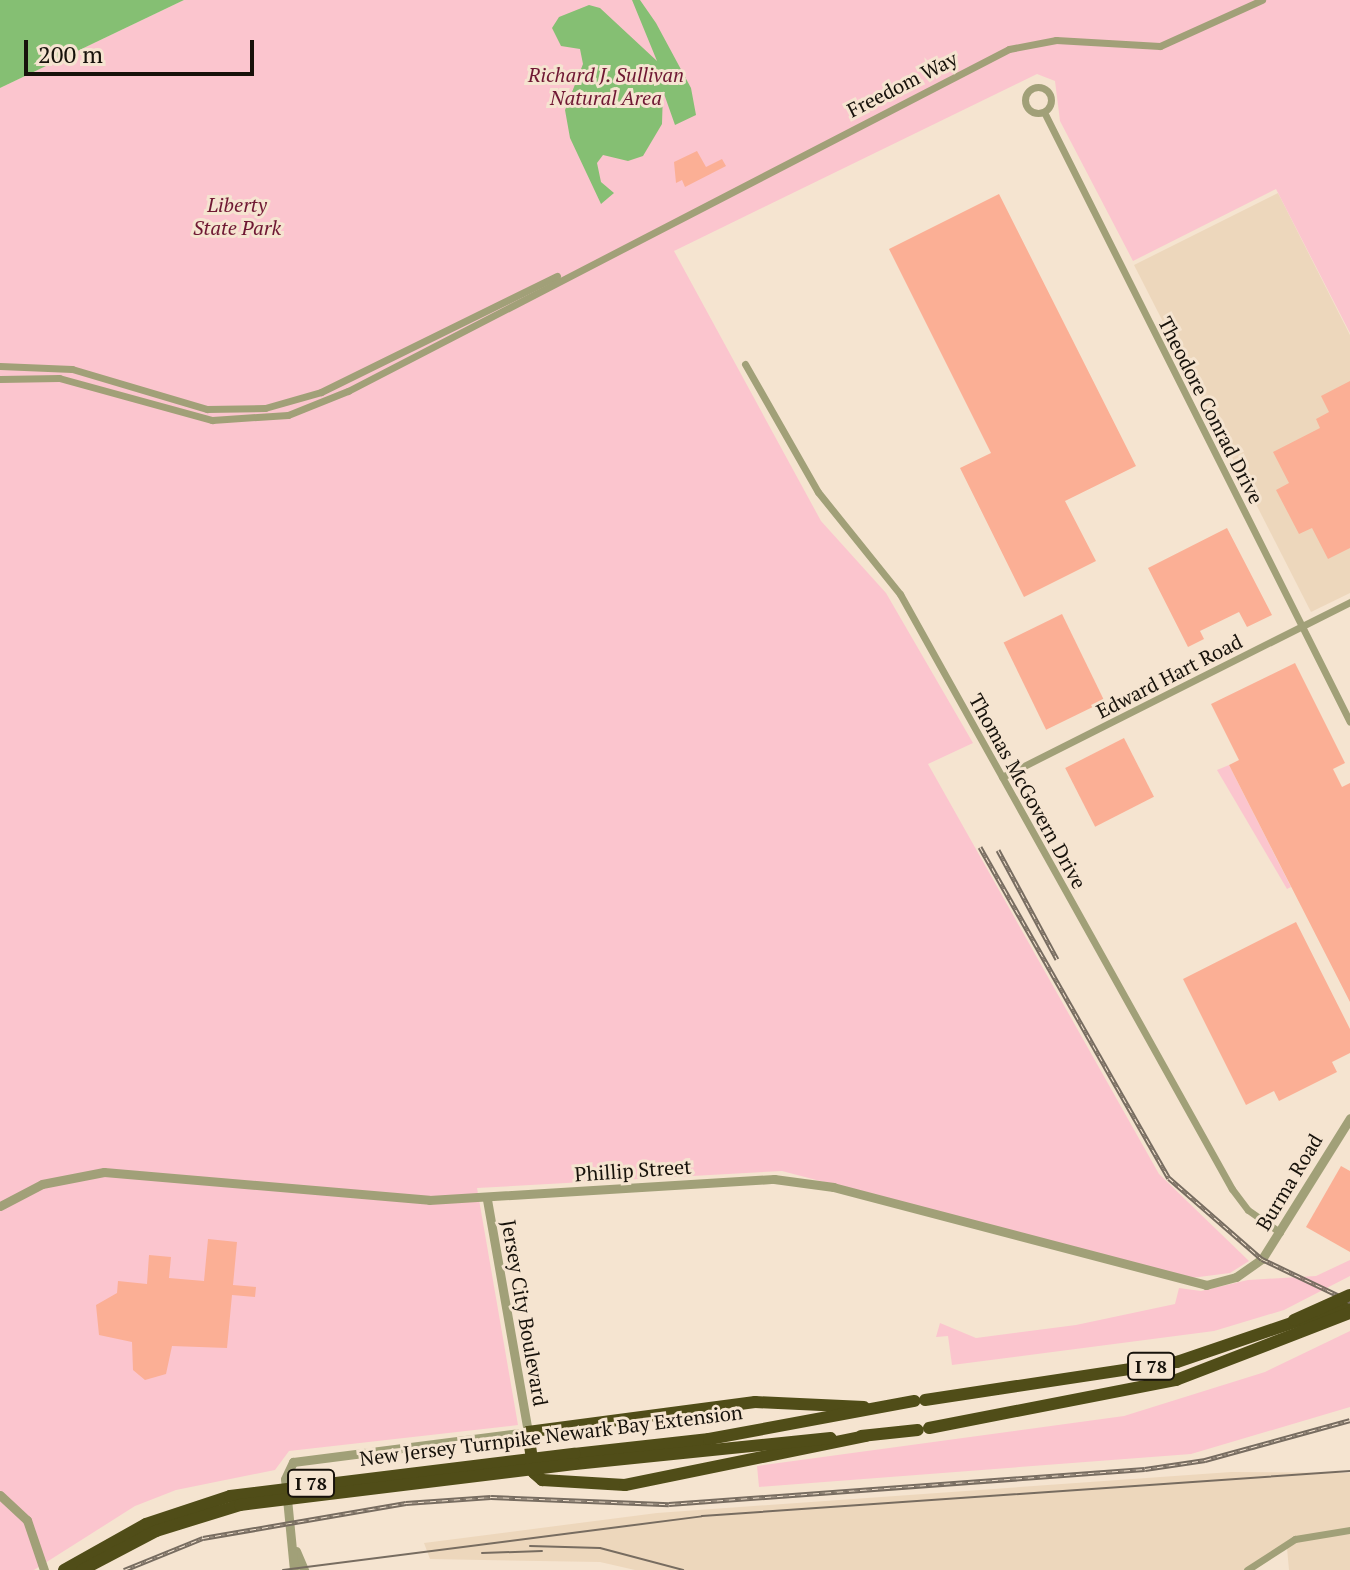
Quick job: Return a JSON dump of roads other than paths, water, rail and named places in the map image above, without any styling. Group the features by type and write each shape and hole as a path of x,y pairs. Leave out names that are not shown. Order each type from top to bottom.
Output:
{"highway":[{"path":"1292,1324 1350,1295"},
{"path":"1292,1324 1350,1303"},
{"name":"New Jersey Turnpike Newark Bay Extension","path":"64,1570 138,1527 230,1496 575,1459 923,1429 1135,1391 1350,1315"},
{"name":"New Jersey Turnpike Newark Bay Extension","path":"82,1570 156,1531 240,1505 709,1439 864,1407 1161,1365 1256,1338 1292,1324"},
{"path":"864,1407 755,1402 528,1432 534,1473 542,1480 625,1485 866,1436"}],"street":[{"name":"Freedom Way","path":"0,379 59,378 212,420 288,415 348,391 574,269 1009,49 1056,40 1160,46 1262,0"},
{"name":"Theodore Conrad Drive","path":"1044,112 1350,722"},
{"name":"Freedom Way","path":"0,366 63,367 217,410 289,403 574,269"},
{"name":"Thomas McGovern Drive","path":"745,364 818,492 900,594 1232,1189 1248,1210 1280,1232"},
{"path":"134,401 137,390"},
{"name":"Edward Hart Road","path":"1002,777 1350,602"},
{"name":"Burma Road","path":"1257,1264 1350,1118"},
{"name":"Phillip Street","path":"0,1206 42,1184 104,1172 409,1199 487,1199 794,1180 1185,1283 1226,1281 1257,1264"},
{"name":"Jersey City Boulevard","path":"487,1199 528,1432"},
{"path":"294,1570 285,1474 296,1460 528,1432"},
{"path":"0,1495 27,1520 44,1570"},
{"path":"1247,1570 1295,1539 1350,1530"},
{"path":"290,1536 304,1570"}],"tram line":[{"path":"283,1570 702,1516 1350,1471"},
{"path":"530,1546 600,1548 683,1570"},
{"path":"482,1553 542,1551"}],"railway":[{"path":"980,847 1169,1178 1262,1259 1350,1301"},
{"path":"998,850 1057,959"},
{"path":"124,1570 203,1538 406,1503 491,1497 669,1504 1145,1469 1205,1460 1350,1420"}],"park label":[{"name":"Richard J. Sullivan Natural Area","path":"606,86"},
{"name":"Liberty State Park","path":"237,216"}]}
